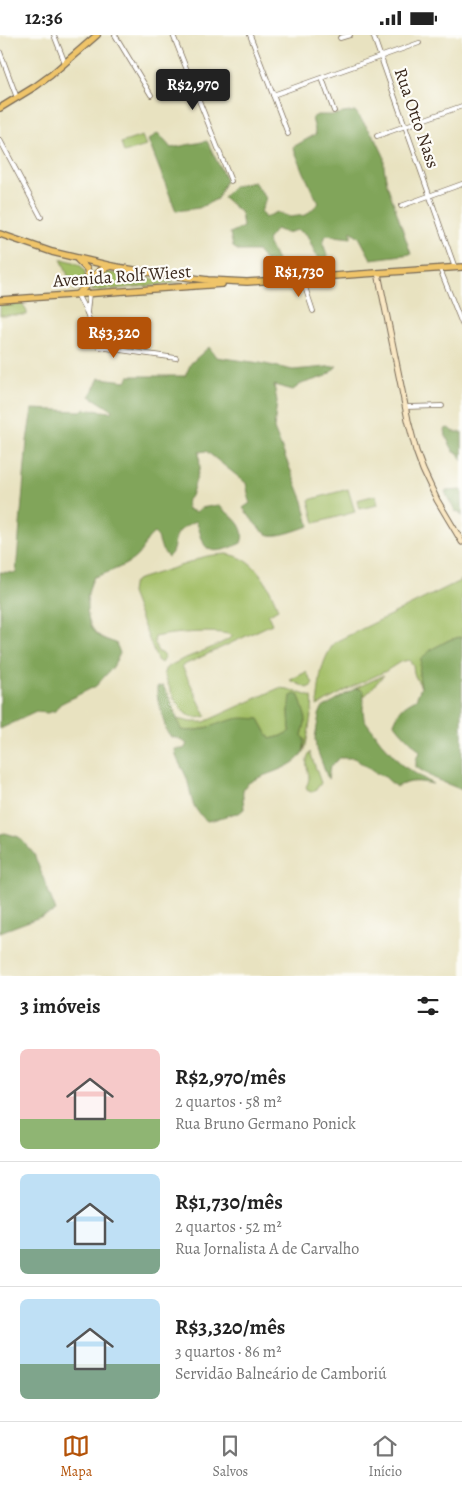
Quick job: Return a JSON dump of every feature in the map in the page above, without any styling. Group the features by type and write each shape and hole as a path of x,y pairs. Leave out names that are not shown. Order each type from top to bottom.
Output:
{"main road":[{"path":"0,107 36,86 97,35"},
{"path":"0,235 25,244 111,266 190,278 246,282 462,267"},
{"path":"77,258 87,269 89,293"},
{"path":"77,294 85,288 89,280 99,271 111,266"},
{"path":"378,273 412,439 422,470 462,542"},
{"name":"Avenida Rolf Wiest","path":"0,299 246,282"}],"street":[{"path":"54,35 65,63"},
{"path":"115,35 150,95"},
{"path":"173,35 231,181"},
{"path":"250,35 288,134"},
{"path":"340,38 350,35"},
{"name":"Rua Otto Nass","path":"373,35 455,267"},
{"path":"273,95 419,43"},
{"path":"0,52 17,98"},
{"path":"322,77 334,111"},
{"path":"377,136 462,106"},
{"path":"0,140 41,217"},
{"path":"401,206 462,184"},
{"path":"440,269 462,324"},
{"path":"302,278 313,311"},
{"path":"87,313 89,293"},
{"path":"77,294 87,313 99,347 176,357"},
{"path":"405,407 442,405"}],"green space":[{"path":"355,111 376,139 384,156 387,184 411,254 371,259 359,237 351,231 351,238 326,235 323,243 329,261 319,262 307,235 298,230 286,233 276,229 267,240 278,263 271,268 257,251 239,251 233,247 230,233 243,227 241,213 223,197 234,186 254,182 266,198 261,212 265,218 277,212 290,217 306,215 319,203 293,147 316,134 312,118 317,115 332,115"},
{"path":"158,133 171,148 207,141 226,180 217,199 199,208 176,211 148,140"},
{"path":"142,136 146,146 124,153 121,143"},
{"path":"61,259 76,263 84,270 84,281 74,290"},
{"path":"105,272 181,283 92,291 95,279"},
{"path":"22,303 27,315 0,315 0,305"},
{"path":"209,347 216,357 293,370 337,366 327,376 301,384 293,390 274,385 277,401 274,429 303,501 309,526 276,535 263,532 243,508 250,503 246,483 206,451 199,452 200,467 191,496 187,501 187,509 196,512 201,508 218,505 237,521 242,531 241,543 221,550 211,550 204,544 196,521 179,532 173,550 168,557 162,550 158,537 154,533 139,553 128,563 94,577 87,599 88,615 93,629 98,635 116,643 120,653 113,667 96,686 60,704 55,711 47,713 36,712 0,729 0,572 16,573 27,441 32,409 81,411 83,409 111,412 112,410 90,396 99,378 126,381 129,376 185,376 191,363"},
{"path":"448,428 455,432 462,432 462,461 458,453 454,452 446,437 445,429"},
{"path":"348,489 355,512 315,523 309,500"},
{"path":"462,490 462,517 458,511 456,512 445,491"},
{"path":"376,495 378,505 359,509 357,500"},
{"path":"227,554 245,560 252,565 268,586 278,609 268,615 272,624 182,666 206,716 197,718 184,712 178,705 164,674 165,669 181,660 216,646 233,636 207,632 155,637 154,642 158,652 163,654 165,658 161,663 157,660 131,593 132,586 136,580 200,558"},
{"path":"462,580 462,639 460,637 449,640 432,649 419,674 421,687 414,674 413,665 409,660 400,662 317,706 323,665 335,642"},
{"path":"460,637 462,639 462,790 433,778 416,767 416,759 420,752 394,723 402,708 416,699 421,687 419,674 421,659 432,649 449,640"},
{"path":"306,672 313,683 307,688 290,680"},
{"path":"384,675 363,698 364,691 356,688"},
{"path":"163,686 170,699 181,730 197,730 235,719 259,719 270,739 282,736 290,731 289,711 291,696 295,694 299,696 305,715 302,735 304,744 301,755 286,767 247,784 243,790 244,809 239,813 207,821 194,806 187,779 176,754 175,749 184,749 187,744 180,739 171,737 166,730 157,695 157,687"},
{"path":"279,688 312,697 312,709 304,753 305,740 302,736 305,723 299,696 291,696 289,711 290,731 282,736 270,739 259,719 234,721 187,731 180,730 177,719 190,722 204,722"},
{"path":"356,688 364,691 364,719 381,742 403,766 433,784 414,782 396,787 385,777 375,773 354,758 339,758 330,767 328,779 316,747 315,738 319,715 322,708"},
{"path":"310,752 321,783 315,791 311,792 306,787 309,779 307,759"},
{"path":"5,833 19,837 34,854 56,911 0,932 0,834"}]}
